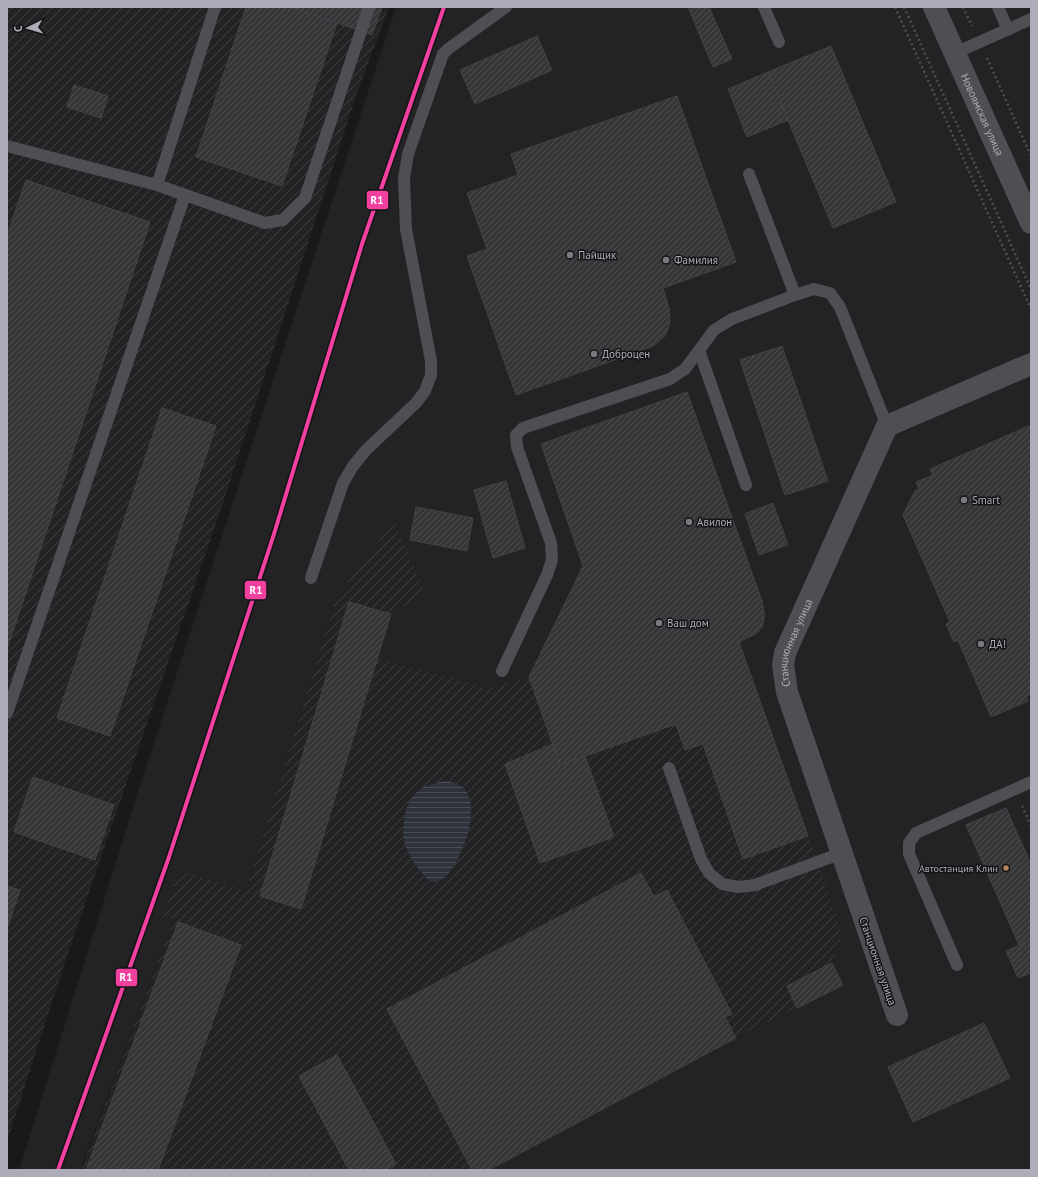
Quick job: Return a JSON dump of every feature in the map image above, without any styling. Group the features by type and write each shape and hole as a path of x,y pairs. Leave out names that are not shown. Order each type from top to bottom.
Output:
{"street":[{"name":"Новоямская улица","path":"934,7 1031,223"},
{"path":"887,426 1031,364"},
{"name":"Станционная улица","path":"887,426 785,653 783,665 787,692 897,1015"}],"lane":[{"path":"156,185 215,7"},
{"path":"7,146 156,185 265,223 283,220 305,198 369,7"},
{"path":"311,578 343,483 353,466 366,450 416,403 425,391 431,376 431,361 406,229 404,178 408,154 443,54 506,7"},
{"path":"764,7 779,42"},
{"path":"998,7 1008,30"},
{"path":"954,53 1031,19"},
{"path":"749,174 795,295"},
{"path":"7,713 185,195"},
{"path":"502,671 547,575 552,560 551,543 517,447 516,435 523,428 670,379 685,369 714,330 732,319 814,289 830,293 840,307 887,426"},
{"path":"699,350 746,485"},
{"path":"669,768 701,859 709,873 722,884 738,887 755,884 842,853"},
{"path":"957,965 909,854 909,843 916,833 1031,782"}],"path":[{"path":"895,7 1031,309"},
{"path":"904,7 1031,289"},
{"path":"964,7 1031,156"}],"shaded area":[{"path":"7,7 389,7 357,93 224,500 66,959 7,1142"},
{"path":"396,7 1031,7 1031,1170 489,1170 736,1038 843,985 832,963 843,934 807,836 743,859 703,744 685,750 560,765 529,677 489,688 377,658 336,598 246,891 164,917 173,920 80,1170 19,1170 143,776"},
{"path":"394,521 425,593 391,614 377,658 489,688 529,677 560,765 676,724 685,750 703,744 743,859 808,836 843,934 832,963 843,985 736,1038 489,1170 81,1170 173,920 163,917 179,870 246,891 336,598"},
{"path":"444,781 459,785 466,791 470,800 470,822 468,833 460,855 449,873 442,880 431,882 411,859 407,850 404,835 404,818 409,802 419,790 428,785"}],"building":[{"path":"246,7 291,7 337,23 282,186 196,157"},
{"path":"291,7 382,7 372,35"},
{"path":"688,7 709,7 732,59 713,67"},
{"path":"537,36 552,70 475,104 460,70"},
{"path":"831,46 896,202 833,228 768,72"},
{"path":"768,72 788,120 747,137 728,89"},
{"path":"74,85 108,96 101,118 67,107"},
{"path":"677,96 736,262 663,288 669,308 670,323 665,336 654,345 516,395 467,256 487,249 467,193 518,175 511,154"},
{"path":"26,180 150,222 7,649 7,235"},
{"path":"782,346 828,481 785,495 740,360"},
{"name":"Ваш дом","path":"687,392 762,601 764,620 762,627 757,633 739,642 808,836 743,859 703,744 685,750 676,724 560,765 529,677 583,566 541,444"},
{"path":"162,408 216,426 110,736 57,718"},
{"path":"1031,425 1031,694 1026,696 1028,701 991,717 958,640 954,642 946,624 950,622 903,515 915,491 919,489 916,482 933,475 930,469"},
{"path":"506,481 525,548 493,558 474,490"},
{"path":"773,503 788,545 759,555 745,514"},
{"path":"416,507 473,518 467,551 410,540"},
{"path":"349,602 391,614 301,909 260,896"},
{"path":"553,744 560,765 585,756 614,837 540,863 505,764"},
{"path":"33,777 114,805 95,860 14,832"},
{"name":"Автостанция Клин","path":"1006,808 1031,864 1031,940 1019,945 966,825"},
{"path":"641,873 654,897 667,890 732,1014 725,1017 736,1038 489,1170 472,1170 387,1009"},
{"path":"7,886 20,890 7,929"},
{"path":"178,922 241,945 158,1170 86,1170"},
{"path":"1031,940 1031,973 1018,978 1006,951"},
{"path":"832,963 843,985 797,1008 787,986"},
{"path":"984,1023 1010,1078 913,1122 888,1067"},
{"path":"337,1055 396,1164 385,1170 349,1170 299,1076"}],"transit line":[{"name":"R1","path":"58,1170 169,857 274,534 362,244 444,7"}],"place":[{"name":"Пайщик","path":"570,255"},
{"name":"Фамилия","path":"666,260"},
{"name":"Доброцен","path":"594,354"},
{"name":"Smart","path":"964,500"},
{"name":"Авилон","path":"689,522"},
{"name":"Ваш дом","path":"659,623"},
{"name":"ДА!","path":"981,644"},
{"name":"Автостанция Клин","path":"1006,868"}]}
